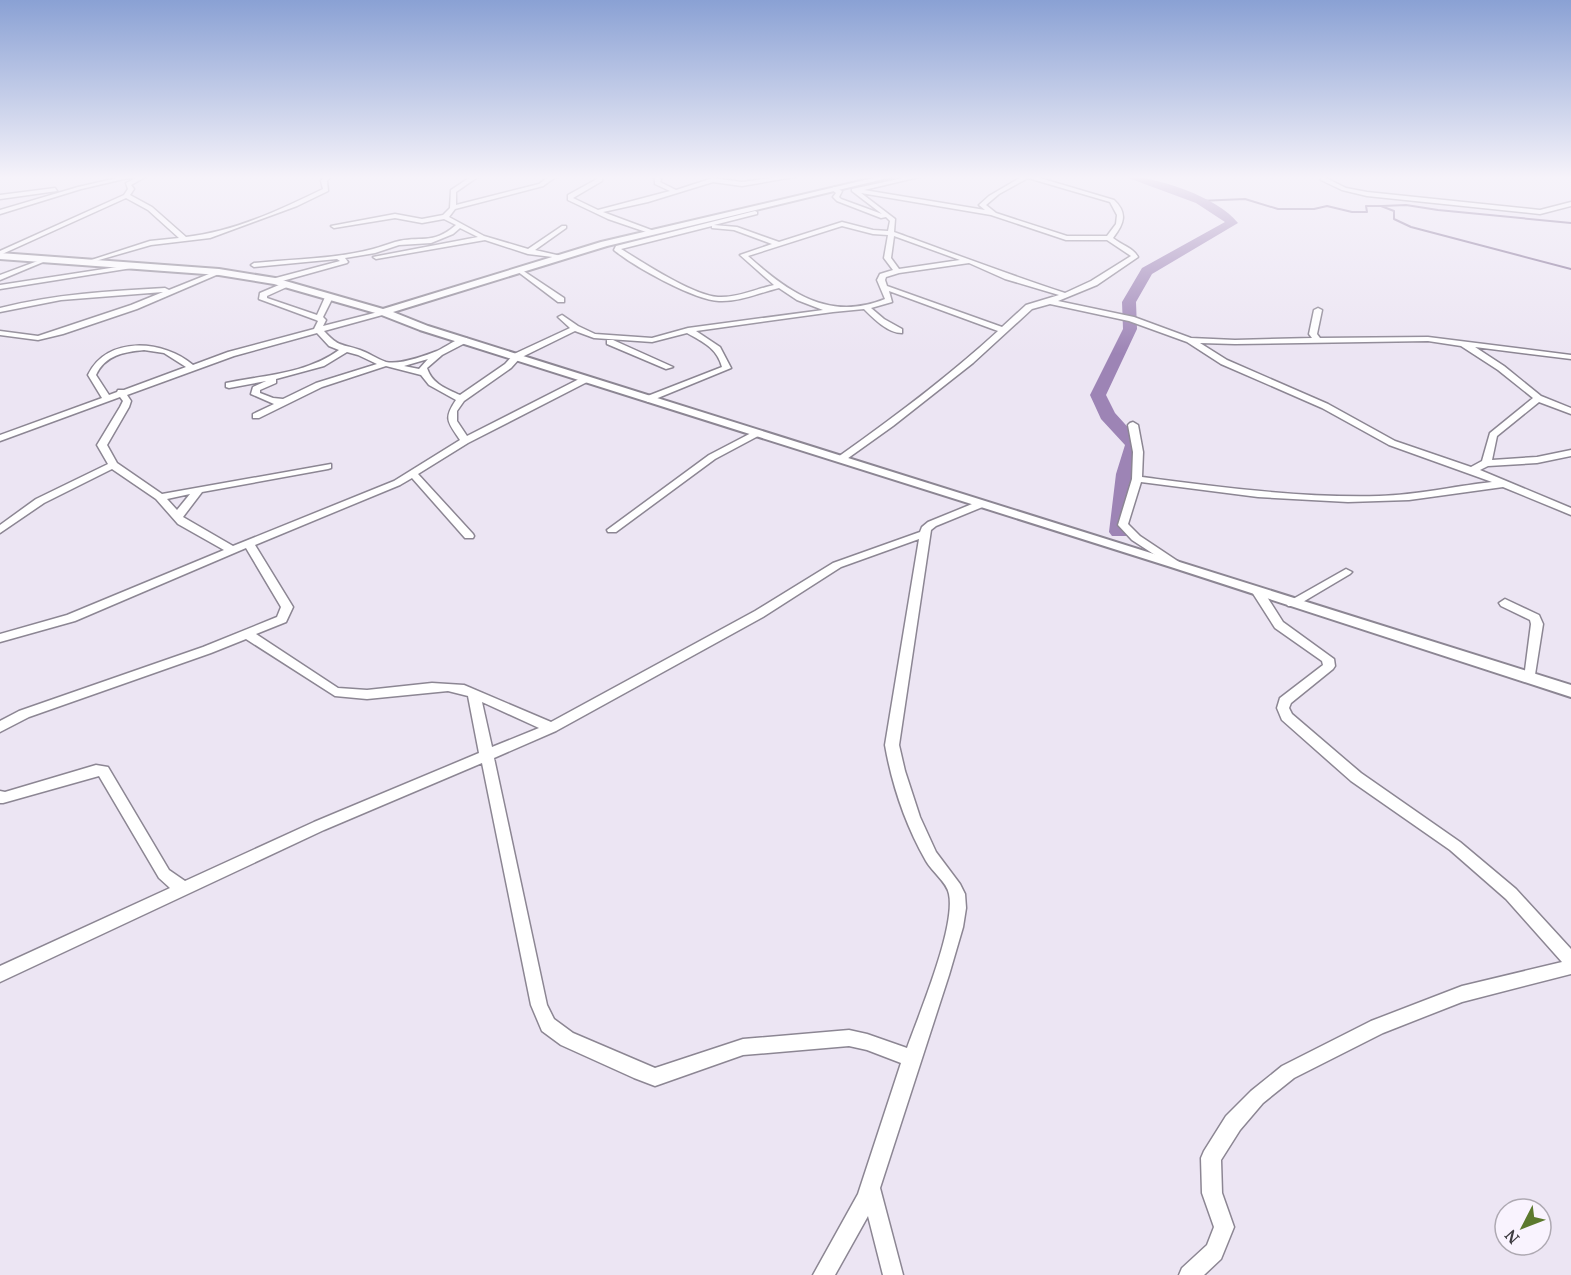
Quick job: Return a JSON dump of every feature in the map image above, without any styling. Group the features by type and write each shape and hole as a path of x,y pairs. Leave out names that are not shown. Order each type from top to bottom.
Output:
{"street":[{"path":"0,255 43,236"},
{"path":"180,236 184,239"},
{"path":"87,263 133,247 213,236"},
{"path":"318,329 322,320 319,318 263,299 263,295 280,283 342,260 398,243 429,242 445,236"},
{"path":"481,236 528,252 560,257"},
{"path":"528,252 552,236"},
{"path":"0,438 191,367 383,312 560,257 644,236"},
{"path":"649,236 618,247 617,250 659,275 711,298 722,298 778,286"},
{"path":"756,236 779,244"},
{"path":"806,236 743,255 778,286 802,298 838,310"},
{"path":"890,236 886,257 889,265 898,271"},
{"path":"898,236 1008,277 1065,295"},
{"path":"841,459 970,361 1029,307 1050,302 1094,283 1135,257 1133,253 1118,246 1109,238 1072,239 1061,236"},
{"path":"254,265 342,260 486,238"},
{"path":"0,255 130,267 219,272 280,283 383,312 585,379 1176,564 1571,692"},
{"path":"0,278 45,260"},
{"path":"594,336 652,340 688,330 866,307 889,300 881,283 883,276 898,271 970,261"},
{"path":"0,287 130,267"},
{"path":"519,270 561,300"},
{"path":"0,333 38,338 134,307 219,272"},
{"path":"884,287 1003,330"},
{"path":"0,310 27,302 72,295 177,289"},
{"path":"319,318 329,297"},
{"path":"802,298 802,314"},
{"path":"1050,302 1131,319 1190,340 1224,362 1325,406 1392,442 1472,470 1571,512"},
{"path":"866,307 881,321 899,331"},
{"path":"1317,340 1313,334 1318,310"},
{"path":"562,317 575,328 669,367"},
{"path":"465,441 452,421 453,411 461,399 508,366 517,356 575,328"},
{"path":"318,329 332,344 345,350 357,350 385,364 424,373 433,384 461,399"},
{"path":"648,399 727,368 720,349 688,330"},
{"path":"1190,340 1235,342 1418,338 1571,357"},
{"path":"396,365 439,353 464,340"},
{"path":"1461,342 1502,368 1538,398 1571,411"},
{"path":"106,398 92,375 104,358 113,354 135,348 164,350 177,356 191,367"},
{"path":"229,385 302,370 333,358 345,350"},
{"path":"424,373 423,368 439,353"},
{"path":"256,416 319,385 385,364"},
{"path":"302,370 319,385"},
{"path":"286,374 254,392 263,399 288,402"},
{"path":"0,638 71,618 397,483 465,441 585,379"},
{"path":"122,392 127,401 125,408 110,428 102,445 113,465 160,497 177,517 233,550"},
{"path":"1486,463 1493,435 1538,398"},
{"path":"1133,424 1138,452 1137,479 1123,525 1136,538 1176,564"},
{"path":"612,530 712,457 757,433"},
{"path":"1472,470 1486,463 1537,460 1571,453"},
{"path":"0,530 40,501 113,465"},
{"path":"160,497 328,466"},
{"path":"413,474 469,536"},
{"path":"1137,479 1248,492 1347,499 1423,495 1502,484"},
{"path":"177,517 198,491"},
{"path":"823,1275 870,1188 938,983 958,903 957,892 924,843 894,761 892,745 924,534 928,526 981,504"},
{"path":"0,974 319,826 551,728 759,614 837,565 924,534"},
{"path":"0,728 32,711 247,634 282,619 287,607 249,544"},
{"path":"1292,603 1346,572"},
{"path":"1258,592 1279,625 1328,659 1329,666 1285,701 1283,708 1287,717 1356,777 1455,846 1512,894 1571,960"},
{"path":"1505,603 1535,618 1537,624 1530,678"},
{"path":"247,634 335,692 348,695 374,695 451,686 551,728"},
{"path":"474,694 538,1005 548,1024 567,1039 656,1077 742,1047 849,1038 912,1058"},
{"path":"0,796 3,798 18,795 96,770 103,771 164,874 182,888"},
{"path":"1189,1275 1214,1252 1224,1227 1212,1193 1211,1158 1241,1114 1257,1097 1288,1072 1377,1027 1462,994 1571,967"},
{"path":"870,1188 893,1275"}],"waterway":[{"path":"1119,532 1125,474 1134,444 1107,415 1098,395 1130,329 1129,302 1147,271 1210,236"},
{"path":"1443,236 1571,269"}]}
